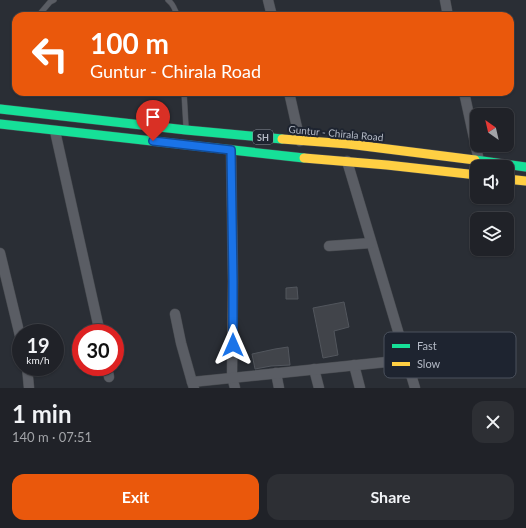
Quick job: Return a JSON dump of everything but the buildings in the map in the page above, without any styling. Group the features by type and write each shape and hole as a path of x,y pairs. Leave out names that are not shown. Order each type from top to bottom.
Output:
{"main road":[{"name":"Guntur - Chirala Road","path":"0,109 186,130 348,144 471,160"},
{"name":"SH","path":"0,124 231,150 470,174"},
{"name":"Guntur - Chirala Road","path":"514,165 526,167"},
{"path":"514,180 526,181"}],"street":[{"path":"268,0 271,12"},
{"path":"445,0 447,12"},
{"path":"290,96 300,141"},
{"path":"465,96 479,160"},
{"path":"55,131 98,324"},
{"path":"231,150 233,281 232,377 235,388"},
{"path":"347,161 398,332"},
{"path":"329,246 371,243"},
{"path":"0,253 17,324"},
{"path":"175,314 181,343 193,385 232,377 384,362"},
{"path":"354,365 360,388"},
{"path":"314,369 319,388"},
{"path":"276,373 279,388"},
{"path":"28,376 29,388"},
{"path":"412,378 415,388"}],"lane":[{"path":"41,12 50,2 54,0"},
{"path":"168,0 176,12"},
{"path":"184,96 186,130"}],"traffic: fast":[{"path":"0,109 186,130 282,139"},
{"path":"0,124 304,158"},
{"path":"514,165 526,167"}],"traffic: slow":[{"path":"282,139 348,144 475,160"},
{"path":"304,158 470,174"},
{"path":"514,180 526,181"}],"route":[{"path":"153,141 231,150 233,345"}]}
